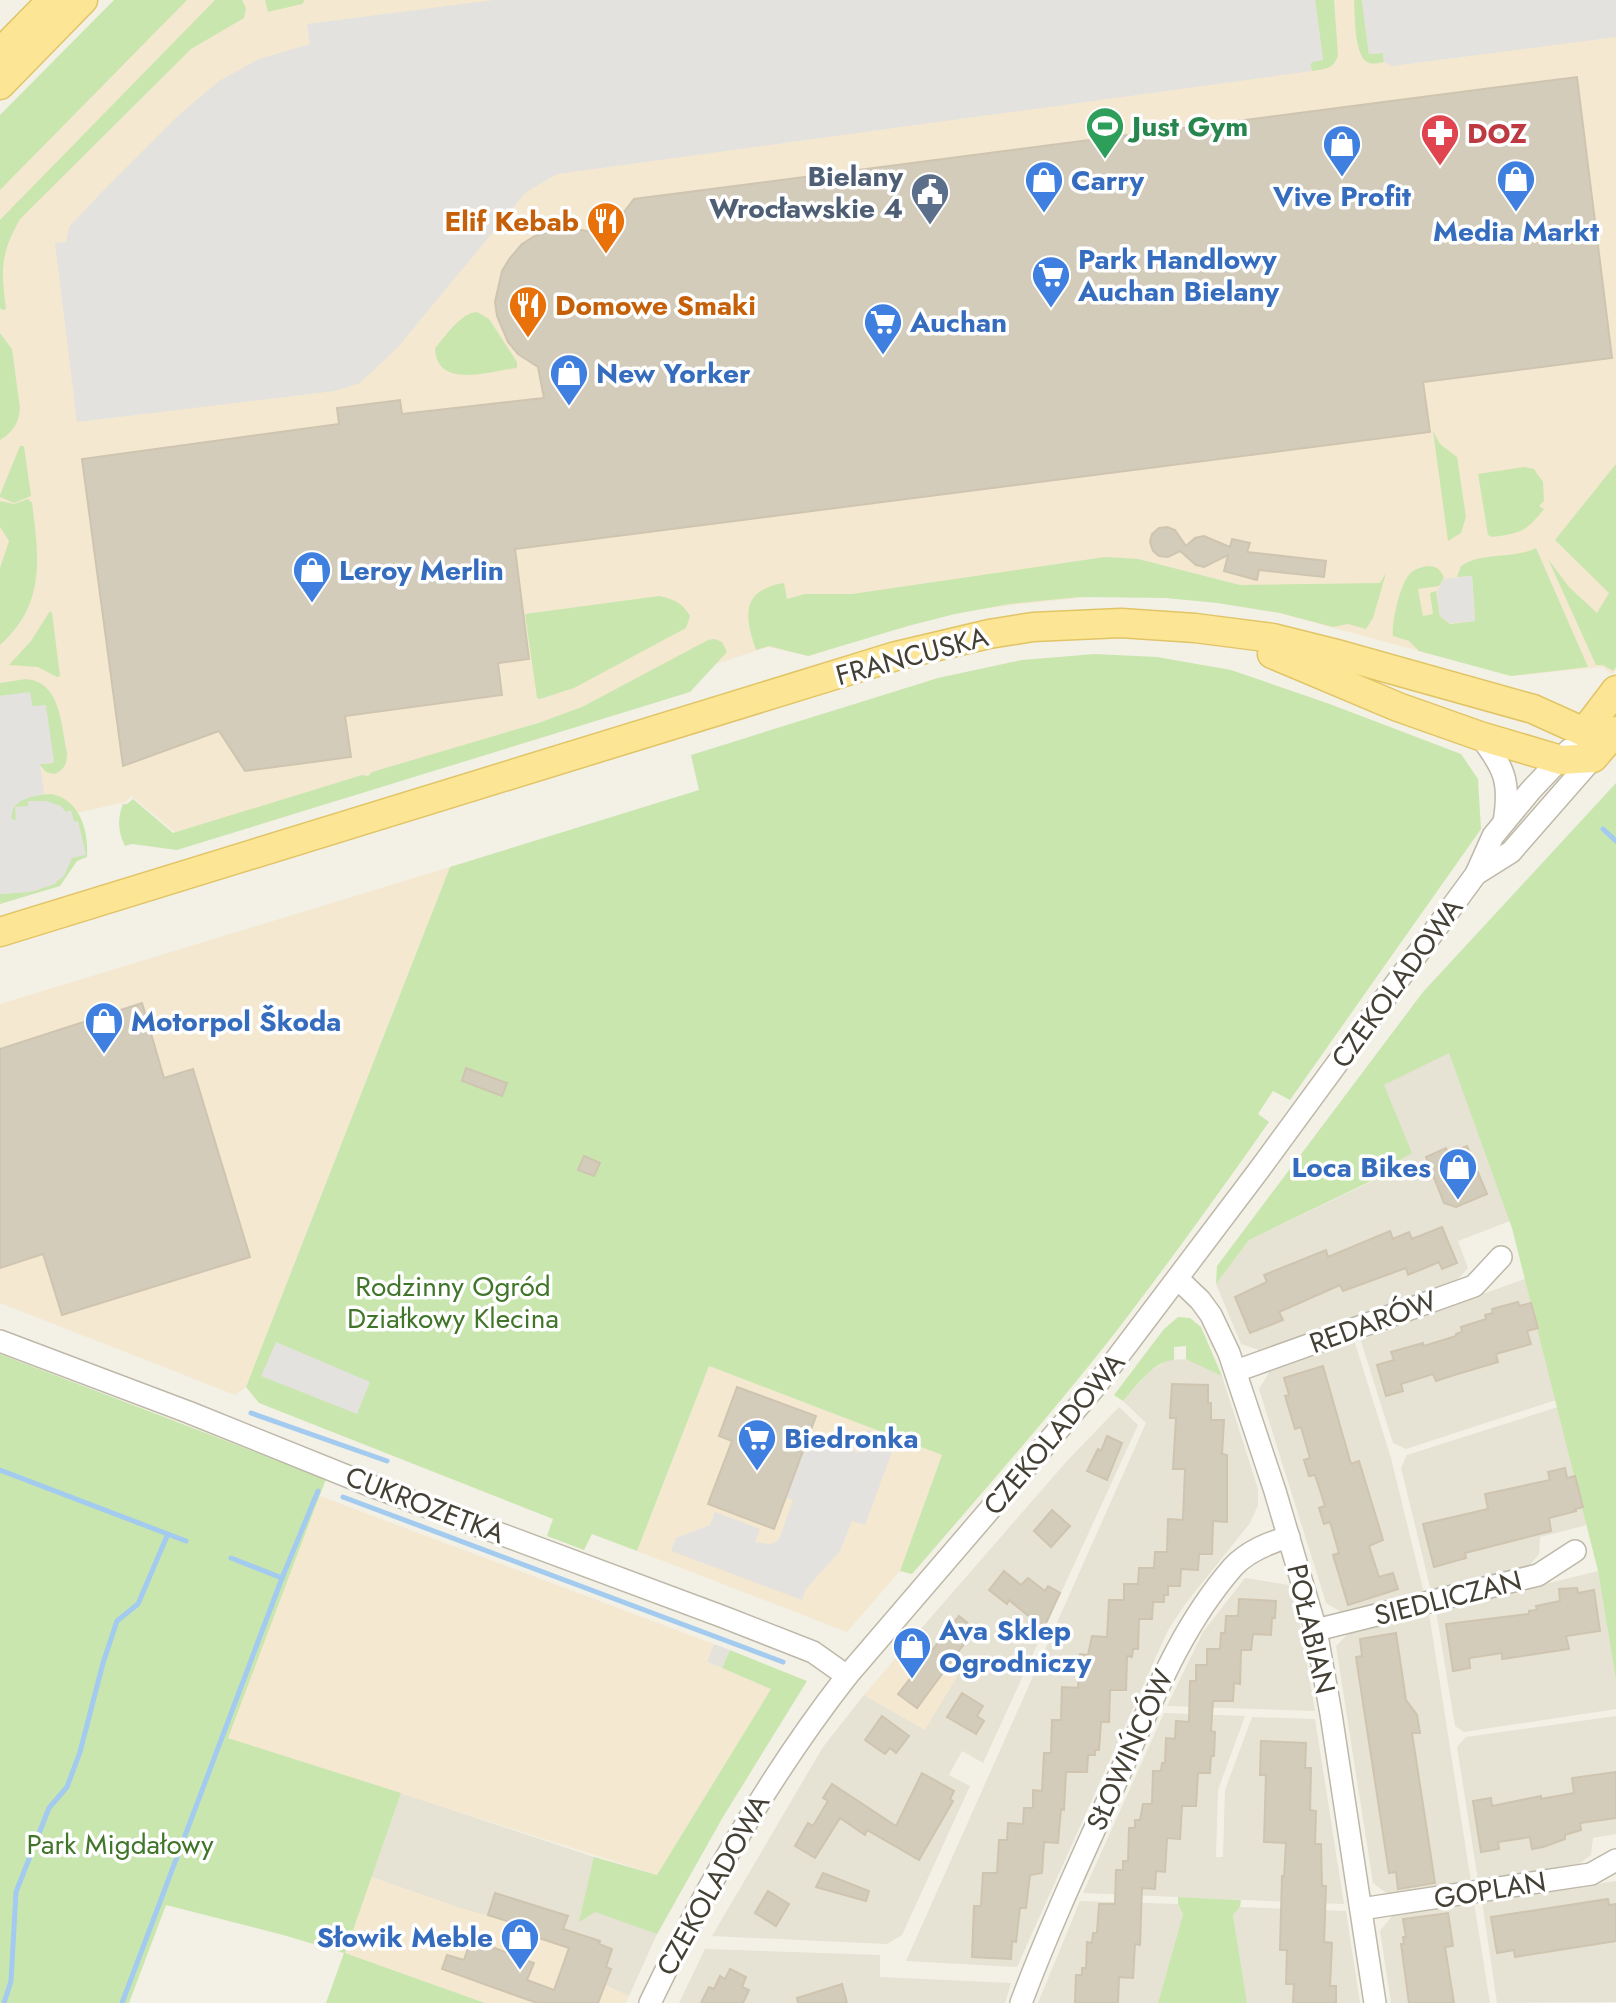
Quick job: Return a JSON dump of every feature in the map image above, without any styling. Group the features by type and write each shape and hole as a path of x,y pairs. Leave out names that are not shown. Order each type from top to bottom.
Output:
{"main road":[{"path":"0,53 52,0"},
{"path":"0,85 83,0"},
{"name":"FRANCUSKA","path":"0,932 895,656 989,634 1077,624 1143,624 1228,634"},
{"path":"1228,634 1273,638 1340,655 1533,709 1584,732"},
{"path":"1228,634 1398,707 1480,736 1561,760 1593,758"},
{"name":"CZEKOLADOWA","path":"1584,732 1616,690"},
{"name":"CZEKOLADOWA","path":"1593,758 1616,731"}],"street":[{"path":"1584,732 1593,758"},
{"name":"CZEKOLADOWA","path":"650,2003 704,1895 773,1777 847,1676 1096,1387 1476,874 1493,836 1504,821 1584,732"},
{"path":"1480,736 1500,762 1507,783 1504,821"},
{"name":"CZEKOLADOWA","path":"1476,874 1511,852 1593,758"},
{"name":"REDARÓW","path":"1236,1371 1474,1286 1501,1257"},
{"name":"POŁABIAN","path":"1178,1279 1195,1294 1211,1315 1236,1371 1316,1630 1375,2003"},
{"name":"CUKROZETKA","path":"0,1341 188,1412 374,1487 733,1620 813,1652 847,1676"},
{"name":"SŁOWIŃCÓW","path":"1021,2003 1048,1934 1167,1665 1186,1631 1235,1565 1262,1546 1289,1537"},
{"name":"SIEDLICZAN","path":"1316,1630 1538,1575 1575,1551"},
{"name":"GOPLAN","path":"1361,1909 1591,1874 1616,1860"}],"shaded area":[{"path":"117,0 1616,0 1616,670 1612,674 1602,667 1511,676 1279,613 1210,601 1166,597 1089,597 930,616 809,656 768,647 183,839 131,796 126,802 76,813 77,860 60,885 0,904 0,123"},
{"path":"494,0 1315,0 1323,60 1310,64 1312,71 557,174 526,192 398,347 360,383 335,391 77,422 55,243 66,242 69,227 101,193 179,115 219,81 259,59 310,44 307,24"},
{"path":"1362,0 1616,0 1616,37 1392,66 1384,62 1383,53 1369,54"},
{"path":"1472,576 1475,621 1450,623 1440,616 1437,591 1444,579"},
{"path":"30,692 32,706 46,705 54,762 40,764 44,794 19,802 13,808 11,818 16,821 15,807 28,806 28,801 46,801 61,806 66,812 71,810 74,822 78,821 86,855 72,858 64,876 52,885 29,892 0,894 0,696"},
{"path":"450,867 246,1387 235,1395 0,1303 0,1004"},
{"path":"1449,1052 1510,1221 1458,1241 1468,1268 1456,1281 1262,1351 1241,1344 1216,1284 1249,1240 1400,1168 1398,1161 1411,1153 1383,1085"},
{"path":"1525,1279 1556,1400 1406,1449 1393,1443 1360,1338"},
{"path":"1354,1340 1391,1458 1424,1593 1343,1613 1326,1603 1259,1389 1270,1371"},
{"path":"276,1342 370,1382 357,1414 261,1376"},
{"path":"1189,1359 1222,1376 1258,1489 1258,1505 1250,1523 1186,1603 1168,1630 1017,1967 906,1961 1146,1423 1123,1401 1149,1372 1168,1360"},
{"path":"709,1366 942,1455 900,1571 847,1632 637,1551"},
{"path":"1119,1407 1138,1425 983,1763 962,1751 949,1775 970,1786 902,1935 887,1944 712,1936 823,1747 864,1695 925,1729 925,1657 906,1646 1067,1461"},
{"path":"1558,1407 1587,1525 1540,1537 1539,1554 1529,1566 1431,1591 1401,1468 1407,1455"},
{"path":"867,1430 896,1441 865,1525 852,1521 840,1551 805,1590 802,1600 671,1551 676,1538 710,1525 715,1512 760,1529 755,1542 775,1543 780,1537 793,1500 786,1497 810,1434 859,1453"},
{"path":"320,1496 714,1644 707,1662 772,1688 657,1875 227,1738"},
{"path":"1598,1571 1616,1680 1616,1709 1464,1732 1455,1726 1436,1611"},
{"path":"1245,1578 1289,1585 1299,1619 1315,1711 1167,1706 1203,1632"},
{"path":"1429,1613 1471,1882 1389,1895 1373,1883 1336,1646 1349,1633"},
{"path":"714,1644 730,1650 722,1668 707,1662"},
{"path":"906,1646 957,1677 925,1730 864,1695"},
{"path":"1164,1713 1245,1716 1218,1790 1216,1857 1223,1857 1225,1790 1252,1717 1315,1719 1344,1904 1083,1893"},
{"path":"1616,1716 1616,1834 1593,1838 1591,1855 1578,1865 1478,1880 1457,1747 1466,1737"},
{"path":"401,1793 685,1884 657,1934 629,1996 605,1985 569,1948 533,1936 522,1926 371,1877"},
{"path":"371,1877 522,1926 533,1936 569,1948 605,1985 629,1996 626,2003 485,2003 345,1953"},
{"path":"1616,1881 1616,2002 1497,2003 1482,1901"},
{"path":"1080,1901 1178,1904 1183,1914 1158,2003 1038,2003"},
{"path":"1474,1903 1490,2003 1391,2003 1380,1931 1392,1916"},
{"path":"1240,1907 1346,1911 1360,2003 1247,2003 1233,1915"},
{"path":"705,1949 880,1955 880,1977 1011,1983 1005,2003 679,2003"}],"green space":[{"path":"114,0 187,0 0,190 0,115"},
{"path":"215,0 242,0 246,8 244,18 191,49 20,219 5,253 3,283 6,309 0,308 0,220"},
{"path":"265,0 304,1 302,4 268,12"},
{"path":"1315,0 1334,0 1338,55 1331,66 1312,71 1310,64 1313,61 1323,60"},
{"path":"1354,0 1362,0 1369,54 1383,53 1384,62 1375,64 1363,58 1356,34"},
{"path":"477,312 489,319 517,362 517,368 480,374 455,374 445,369 438,361 435,348 459,321"},
{"path":"0,333 12,349 20,408 14,427 0,440"},
{"path":"1433,431 1440,444 1457,457 1466,517 1461,533 1448,541"},
{"path":"20,446 24,446 31,496 14,503 0,495"},
{"path":"1616,464 1616,667 1613,671 1603,665 1596,665 1548,559 1569,587 1597,613 1609,593 1555,540"},
{"path":"1524,467 1534,469 1543,482 1544,501 1539,506 1544,509 1522,530 1492,537 1488,535 1478,474"},
{"path":"28,499 32,503 35,523 36,579 25,613 0,645 0,568 9,541 0,527 0,501 14,504"},
{"path":"1536,548 1588,667 1511,676 1419,651 1409,641 1393,636 1399,596 1405,581 1414,570 1425,566 1434,567 1444,578 1439,586 1418,589 1423,616 1433,614 1430,593 1436,591 1440,616 1450,624 1475,621 1472,576 1457,577 1461,566 1478,559"},
{"path":"1105,557 1138,559 1240,585 1380,583 1386,573 1373,618 1366,629 1348,624 1333,627 1280,613 1217,603 1166,598 1079,597 1009,604 955,614 808,656 769,646 756,650 749,626 749,606 753,598 770,586 784,583 787,599 805,594 852,594"},
{"path":"659,596 673,600 684,608 690,616 686,628 574,688 537,698 525,614"},
{"path":"50,611 60,676 38,667 9,665 31,641"},
{"path":"708,640 722,642 727,652 690,692 177,850 132,844 125,846 121,836 121,810 123,804 133,799 173,833 538,723 582,707"},
{"name":"Rodzinny Ogród Działkowy Klecina","path":"1095,654 1157,657 1231,670 1461,754 1478,779 1481,829 1290,1100 1273,1091 1258,1114 1269,1122 1115,1333 912,1574 900,1571 942,1455 709,1366 637,1551 592,1534 584,1550 547,1536 553,1519 259,1403 246,1387 450,867 699,790 691,755 938,678 1022,660"},
{"path":"26,679 38,682 46,688 57,706 67,756 63,768 54,774 46,772 39,764 53,763 32,706 30,693 0,696 0,683"},
{"path":"1616,783 1616,1680 1598,1571 1512,1228 1449,1053 1384,1085 1412,1153 1398,1161 1400,1167 1249,1240 1216,1284 1217,1266 1423,992"},
{"path":"52,794 70,803 81,818 87,857 77,861 60,886 0,904 0,894 34,891 56,883 78,822 74,823 65,812 28,801 29,806 17,821 11,819 19,802"},
{"path":"1178,1317 1190,1318 1201,1327 1222,1376 1186,1359 1186,1346 1174,1347 1174,1360 1166,1361 1152,1370 1123,1401 1114,1395 1164,1329"},
{"name":"Park Migdałowy","path":"0,1354 326,1479 228,1738 401,1793 345,1953 485,2003 326,2003 344,1953 166,1905 129,2003 0,2003"},
{"path":"730,1650 807,1681 723,1817 657,1934 595,1912 579,1922 594,1857 657,1875 771,1689 722,1668"},
{"path":"1178,1897 1241,1900 1240,1907 1233,1915 1247,2003 1158,2003 1183,1914"}],"building":[{"name":"Park Handlowy Auchan Bielany","path":"1577,77 1612,358 1423,382 1430,432 515,549 529,659 498,663 502,695 345,716 351,757 245,771 219,731 123,766 82,459 339,424 337,408 400,400 402,414 544,398 538,367 518,354 508,342 497,316 495,302 502,271 522,244 535,236 571,228 592,232 604,238 634,199"},
{"path":"1159,528 1175,530 1186,546 1195,538 1204,536 1230,547 1232,539 1250,543 1247,552 1326,561 1324,577 1259,570 1257,580 1224,571 1228,555 1204,567 1196,565 1180,551 1168,557 1159,556 1153,551 1150,542 1152,534"},
{"path":"142,1003 164,1078 193,1069 250,1257 62,1315 43,1254 0,1268 0,1049"},
{"path":"466,1068 507,1083 502,1096 462,1081"},
{"path":"1467,1146 1487,1194 1456,1207 1444,1203 1426,1157 1446,1148 1448,1154"},
{"path":"584,1156 600,1163 594,1176 578,1170"},
{"path":"1442,1227 1457,1263 1442,1269 1439,1262 1408,1275 1406,1268 1343,1291 1340,1285 1279,1312 1283,1320 1250,1333 1235,1297 1267,1282 1264,1275 1326,1250 1328,1257 1390,1231 1393,1239 1409,1232 1412,1239"},
{"path":"1518,1302 1519,1306 1531,1303 1538,1328 1527,1331 1531,1344 1496,1354 1498,1362 1436,1381 1433,1374 1401,1384 1403,1391 1386,1396 1377,1365 1394,1360 1391,1352 1456,1336 1462,1332 1461,1327 1486,1319 1485,1315 1493,1313 1492,1309"},
{"path":"1323,1366 1351,1464 1359,1461 1383,1540 1369,1546 1379,1577 1393,1573 1398,1589 1348,1605 1333,1555 1339,1553 1330,1522 1324,1524 1319,1508 1325,1506 1315,1475 1309,1476 1304,1460 1310,1458 1301,1427 1295,1429 1285,1396 1289,1395 1284,1378"},
{"path":"1172,1384 1208,1385 1211,1420 1224,1420 1222,1454 1227,1455 1227,1522 1213,1521 1212,1554 1199,1554 1198,1570 1181,1569 1180,1586 1168,1586 1168,1595 1164,1595 1164,1602 1153,1602 1152,1619 1139,1619 1138,1649 1133,1649 1132,1657 1127,1656 1126,1690 1110,1690 1109,1722 1101,1722 1099,1750 1095,1750 1095,1755 1088,1755 1087,1772 1066,1772 1064,1810 1061,1809 1058,1843 1044,1842 1042,1873 1030,1875 1026,1908 1020,1908 1016,1942 1012,1941 1011,1959 972,1957 974,1906 981,1906 983,1873 997,1873 999,1840 1007,1840 1008,1823 1023,1824 1024,1808 1033,1808 1033,1790 1042,1791 1044,1753 1051,1753 1052,1720 1061,1720 1062,1687 1078,1688 1080,1654 1088,1655 1092,1636 1107,1637 1109,1600 1124,1600 1124,1584 1138,1584 1139,1568 1154,1568 1155,1552 1167,1552 1168,1519 1183,1520 1185,1469 1173,1469 1176,1418 1170,1418"},
{"name":"Biedronka","path":"737,1387 816,1416 774,1529 708,1504 732,1441 719,1436"},
{"path":"1107,1436 1122,1443 1107,1480 1087,1471 1098,1449 1101,1451"},
{"path":"1565,1468 1567,1478 1575,1476 1583,1507 1549,1518 1551,1531 1465,1553 1466,1558 1434,1567 1423,1524 1488,1509 1485,1494 1550,1480 1548,1472"},
{"path":"1052,1510 1070,1526 1051,1547 1034,1531"},
{"path":"1004,1571 1021,1585 1028,1578 1045,1591 1048,1586 1060,1593 1039,1638 1025,1630 1031,1618 1009,1600 1007,1604 989,1590"},
{"path":"1577,1588 1578,1593 1594,1590 1600,1631 1566,1636 1569,1649 1502,1659 1502,1653 1469,1658 1470,1668 1453,1671 1446,1624 1529,1614 1529,1611 1537,1610 1536,1606 1560,1601 1559,1589"},
{"path":"1239,1599 1276,1601 1271,1635 1253,1634 1251,1650 1241,1650 1240,1684 1234,1683 1233,1701 1213,1701 1211,1731 1215,1732 1214,1756 1211,1756 1210,1773 1198,1773 1196,1806 1182,1806 1180,1839 1167,1838 1165,1872 1156,1871 1155,1889 1142,1888 1140,1945 1135,1944 1133,1978 1119,1977 1118,2003 1075,2003 1076,1975 1082,1975 1082,1968 1086,1968 1087,1942 1092,1943 1093,1933 1097,1933 1099,1904 1115,1904 1116,1870 1123,1870 1123,1861 1128,1861 1129,1828 1135,1828 1135,1820 1140,1820 1143,1804 1152,1804 1153,1771 1161,1771 1162,1763 1165,1763 1166,1738 1175,1739 1176,1721 1189,1722 1190,1681 1196,1681 1196,1665 1207,1665 1207,1649 1220,1649 1226,1616 1238,1616"},
{"path":"959,1616 975,1629 917,1708 898,1694"},
{"path":"1396,1633 1406,1700 1417,1715 1420,1733 1412,1733 1435,1883 1398,1889 1396,1872 1389,1873 1356,1657 1362,1656 1360,1639"},
{"path":"962,1693 983,1706 977,1716 984,1721 976,1734 947,1717"},
{"path":"882,1716 909,1736 896,1753 890,1748 885,1754 865,1740"},
{"path":"1261,1741 1306,1743 1305,1768 1311,1768 1310,1810 1316,1811 1315,1844 1321,1844 1322,1886 1326,1886 1324,1942 1332,1943 1330,1986 1336,1986 1336,2003 1293,2003 1294,1984 1286,1984 1287,1950 1280,1950 1282,1876 1284,1877 1286,1843 1264,1842 1266,1775 1260,1775"},
{"path":"1616,1772 1616,1818 1580,1823 1581,1830 1543,1847 1532,1849 1530,1837 1498,1842 1499,1849 1481,1852 1473,1801 1491,1798 1492,1806 1541,1796 1541,1799 1574,1793 1572,1778"},
{"path":"922,1773 954,1791 950,1799 953,1801 919,1860 867,1830 865,1835 840,1818 815,1858 795,1846 808,1823 813,1826 828,1801 823,1798 832,1784 896,1826"},
{"path":"823,1873 869,1891 866,1901 816,1887"},
{"path":"768,1891 789,1904 776,1926 755,1913"},
{"path":"495,1893 568,1916 563,1929 600,1941 599,1944 612,1949 606,1967 611,1969 598,2003 537,2003 442,1969 447,1955 464,1960 471,1939 534,1963 527,1980 554,1990 569,1948 533,1936 535,1930 488,1915"},
{"path":"1608,1899 1609,1905 1616,1904 1616,1941 1515,1957 1514,1950 1497,1953 1491,1917"},
{"path":"1448,1913 1453,1946 1445,1947 1454,2003 1409,2003 1401,1944 1404,1944 1403,1937 1406,1937 1403,1919"},
{"path":"730,1969 746,1977 742,1987 749,1990 743,2003 701,2003 709,1987 714,1989 720,1976 725,1979"},
{"path":"842,1984 847,2003 798,2003 797,1998"}],"waterway":[{"path":"1603,829 1616,841"},
{"path":"251,1413 387,1461"},
{"path":"0,1470 186,1541"},
{"path":"231,1558 282,1578 318,1491"},
{"path":"343,1497 783,1662"},
{"path":"4,2003 11,1981 16,1892 49,1808 67,1787 80,1752 117,1621 138,1604 167,1536"},
{"path":"122,2003 282,1578"}],"place":[{"name":"Just Gym","path":"1105,160"},
{"name":"DOZ","path":"1440,167"},
{"name":"Vive Profit","path":"1342,178"},
{"name":"Media Markt","path":"1516,213"},
{"name":"Carry","path":"1044,214"},
{"name":"Bielany Wrocławskie 4","path":"930,226"},
{"name":"Elif Kebab","path":"606,255"},
{"name":"Park Handlowy Auchan Bielany","path":"1051,309"},
{"name":"Domowe Smaki","path":"528,339"},
{"name":"Auchan","path":"883,356"},
{"name":"New Yorker","path":"569,407"},
{"name":"Leroy Merlin","path":"312,604"},
{"name":"Motorpol Škoda","path":"104,1055"},
{"name":"Loca Bikes","path":"1458,1201"},
{"name":"Biedronka","path":"757,1472"},
{"name":"Ava Sklep Ogrodniczy","path":"912,1680"},
{"name":"Słowik Meble","path":"520,1971"}]}
